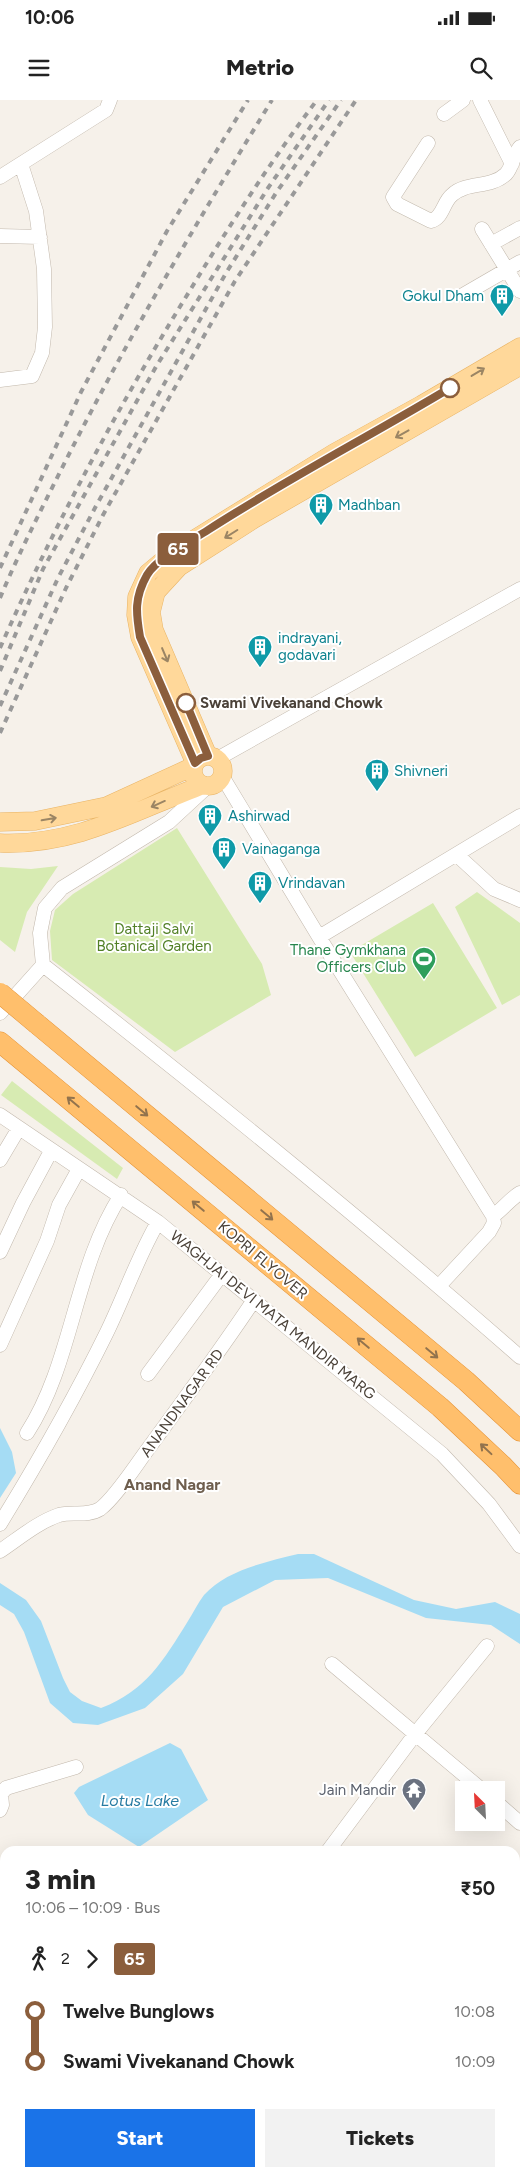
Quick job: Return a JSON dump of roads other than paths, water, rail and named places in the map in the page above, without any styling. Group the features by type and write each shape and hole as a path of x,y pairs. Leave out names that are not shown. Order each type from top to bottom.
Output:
{"highway":[{"path":"0,993 466,1381 520,1431"},
{"name":"KOPRI FLYOVER","path":"6,1046 440,1407 520,1484"}],"main road":[{"path":"425,412 520,347"},
{"path":"204,761 147,634 136,615 137,597 148,573 175,560 250,512 338,460 425,412 520,366"},
{"path":"204,761 193,770 195,780 205,785"},
{"path":"0,822 36,821 107,806 204,761 222,766 222,776 217,783 205,785 87,832 39,841 0,843"}],"street":[{"path":"0,177 106,110 110,100"},
{"path":"444,114 463,100"},
{"path":"480,100 512,164"},
{"path":"428,143 394,198 397,204 428,221 438,219 450,196 456,191 467,187 492,184 504,176 520,147"},
{"path":"0,380 32,376 42,352 45,326 44,269 40,237 36,211 21,164"},
{"path":"491,244 520,228"},
{"path":"482,229 520,291"},
{"path":"0,236 40,237"},
{"path":"463,295 520,262"},
{"path":"204,761 520,588"},
{"path":"222,776 319,937 493,1216 494,1223 489,1232 439,1286"},
{"path":"205,785 169,822 62,888 45,908 40,933 43,965 157,1055 439,1286 520,1357"},
{"path":"319,937 520,816"},
{"path":"457,855 494,889 520,900"},
{"path":"0,1013 43,965"},
{"name":"WAGHJAI DEVI MATA MANDIR MARG","path":"0,1115 51,1151 121,1195 158,1222 442,1454 489,1504 520,1546"},
{"path":"0,1160 19,1128"},
{"path":"0,1252 23,1203 51,1151"},
{"path":"0,1345 46,1245 60,1205 79,1169"},
{"path":"493,1216 513,1206 513,1197 520,1193"},
{"path":"27,1433 40,1412 55,1377 59,1358 105,1219 121,1195"},
{"path":"0,1524 58,1425 94,1357 147,1241 158,1222"},
{"path":"148,1374 222,1274"},
{"name":"ANANDNAGAR RD","path":"0,1551 37,1526 60,1515 80,1515 94,1512 102,1507 134,1468 222,1348 254,1300"},
{"path":"332,1846 416,1734 487,1646"},
{"path":"332,1664 471,1781"},
{"path":"0,1810 2,1805 1,1794 6,1788 76,1767"},
{"path":"505,1810 520,1823"}],"water":[{"path":"0,1428 12,1452 16,1473 0,1498"},
{"path":"298,1554 314,1554 414,1600 456,1609 495,1602 520,1614 520,1644 491,1625 426,1618 328,1578 275,1580 223,1607 183,1674 145,1708 98,1725 73,1723 50,1703 24,1632 14,1614 0,1605 0,1583 26,1600 41,1621 70,1692 82,1701 101,1708 117,1701 142,1684 161,1662 204,1595 213,1586 223,1579 247,1568"},
{"name":"Lotus Lake","path":"170,1743 181,1749 208,1800 140,1846 137,1846 88,1815 74,1793 79,1787"}],"railway":[{"path":"0,568 81,392 167,231 248,100"},
{"path":"0,598 84,424 135,330 272,100"},
{"path":"0,648 65,511 112,422 235,218 283,146 317,100"},
{"path":"0,671 43,569 157,365 268,188 329,100"},
{"path":"0,706 58,578 226,273 276,193 341,100"},
{"path":"0,733 66,588 103,515 235,281 356,100"}],"place":[{"name":"Gokul Dham","path":"502,317"},
{"name":"Madhban","path":"321,526"},
{"name":"indrayani, godavari","path":"260,668"},
{"name":"Swami Vivekanand Chowk","path":"186,703"},
{"name":"Shivneri","path":"377,792"},
{"name":"Ashirwad","path":"210,837"},
{"name":"Vainaganga","path":"224,870"},
{"name":"Vrindavan","path":"260,904"},
{"name":"Thane Gymkhana Officers Club","path":"424,980"},
{"name":"Jain Mandir","path":"414,1811"}],"district":[{"name":"Anand Nagar","path":"172,1484"}],"park label":[{"name":"Dattaji Salvi Botanical Garden","path":"154,938"}]}
